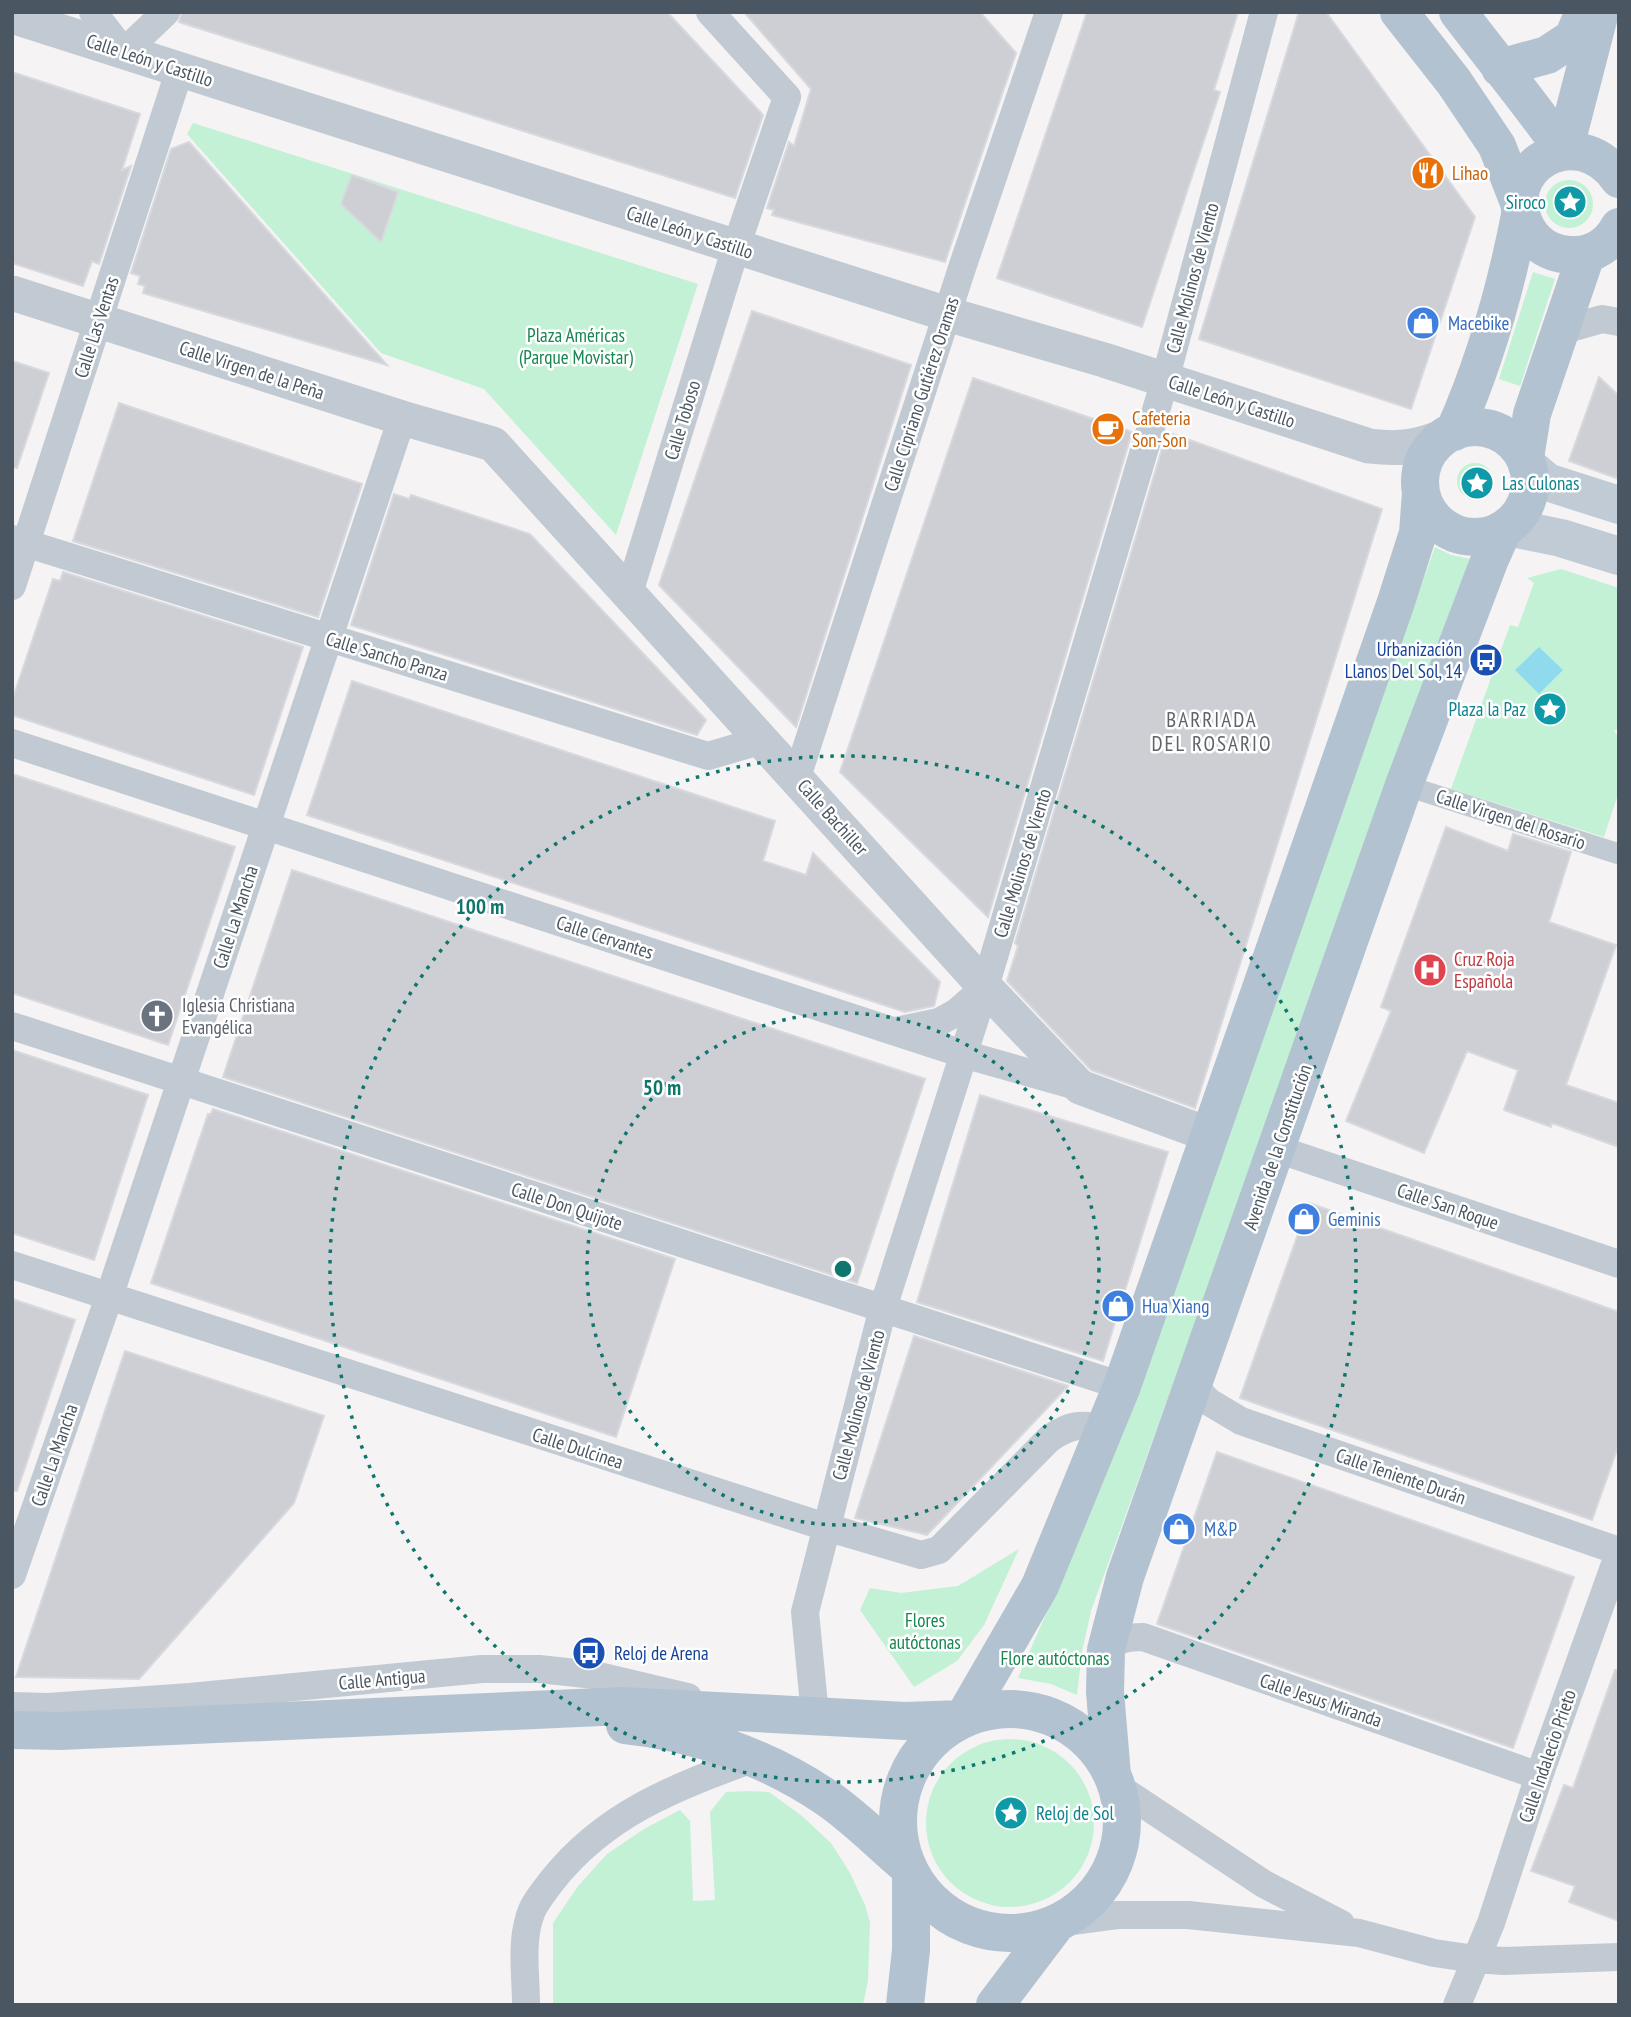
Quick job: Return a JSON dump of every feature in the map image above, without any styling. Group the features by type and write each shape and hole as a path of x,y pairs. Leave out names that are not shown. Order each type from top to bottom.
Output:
{"main road":[{"path":"1399,12 1454,82 1497,146 1534,240 1558,255 1586,255 1602,247 1619,227"},
{"path":"1458,12 1500,68 1527,98 1564,151"},
{"path":"1500,68 1546,55 1564,44 1573,38 1584,12"},
{"path":"1564,151 1600,12"},
{"path":"963,1718 1040,1586 1122,1386 1396,602 1418,533 1421,474 1426,457 1449,434 1465,406 1512,255 1525,177 1542,159 1564,151 1588,152 1608,164 1619,179"},
{"path":"1421,491 1428,511 1441,525 1457,534 1477,537 1505,528 1520,515 1528,499 1531,482 1526,461 1532,414 1586,255"},
{"path":"1449,434 1472,427 1491,430 1506,437 1547,482 1619,505"},
{"path":"1505,528 1561,538 1619,556"},
{"name":"Avenida de la Constitución","path":"1115,1781 1105,1692 1106,1650 1125,1577 1404,785 1490,559 1505,528"},
{"path":"12,1730 60,1731 564,1707 673,1707 905,1721 963,1718"},
{"path":"12,1748 54,1749 565,1723 628,1725 669,1732 755,1758 828,1798 908,1870 928,1899 951,1917 984,1930 1018,1933 1057,1923 1084,1905 1106,1881 1118,1853 1123,1822 1115,1781 1099,1753 1075,1729 1042,1713 1004,1708 963,1718 940,1732 921,1751 904,1782 897,1817 899,1841 908,1870 911,1950 905,2005"},
{"path":"995,2005 1057,1923"}],"street":[{"path":"93,12 124,52 166,12"},
{"name":"Calle Toboso","path":"629,593 736,247 787,97 710,12"},
{"name":"Calle Molinos de Viento","path":"815,1715 805,1612 883,1308 985,988 1165,380 1264,12"},
{"name":"Calle León y Castillo","path":"12,16 1369,446 1396,449 1418,447 1449,434"},
{"name":"Calle Cipriano Gutiérez Oramas","path":"797,777 1041,18"},
{"name":"Calle Las Ventas","path":"12,586 19,541 98,320 180,69"},
{"name":"Calle Virgen de la Peña","path":"12,293 402,418 493,444"},
{"path":"1560,331 1602,319 1619,322"},
{"name":"Calle La Mancha","path":"12,1575 109,1297 402,418"},
{"name":"Calle Bachiller","path":"493,444 985,988 1080,1087 1210,1135"},
{"name":"Calle León y Castillo","path":"1369,446 1393,460 1412,477 1421,491"},
{"name":"Calle Sancho Panza","path":"19,541 708,756 763,740"},
{"name":"Calle Cervantes","path":"12,743 963,1055 1080,1087"},
{"name":"Calle Virgen del Rosario","path":"1404,785 1619,854"},
{"path":"894,1032 939,1021 957,1012 985,988"},
{"name":"Calle Don Quijote","path":"12,1026 1122,1386"},
{"name":"Calle San Roque","path":"1277,1149 1619,1264"},
{"name":"Calle Dulcinea","path":"12,1265 826,1527 921,1555 939,1550 1049,1439 1065,1428 1083,1424 1105,1428"},
{"name":"Calle Teniente Durán","path":"1193,1386 1209,1402 1241,1422 1619,1552"},
{"name":"Calle Indalecio Prieto","path":"1457,2005 1491,1923 1539,1776 1619,1552"},
{"name":"Calle Jesus Miranda","path":"1106,1650 1116,1640 1143,1637 1539,1776"},
{"name":"Calle Antigua","path":"12,1706 48,1707 190,1697 482,1669 539,1669 595,1675 749,1711"},
{"path":"526,2005 526,1937 529,1917 536,1903 568,1861 601,1832 644,1804 675,1787 755,1758"},
{"path":"1115,1781 1264,1884 1359,1933"},
{"path":"1057,1923 1117,1915 1188,1914 1359,1933 1434,1953 1475,1959 1503,1961 1619,1957"}],"green space":[{"name":"Plaza Américas (Parque Movistar)","path":"193,123 698,284 616,535 484,389 381,353 187,134"},
{"path":"1569,180 1586,187 1593,204 1586,221 1569,228 1552,221 1545,204 1552,187"},
{"path":"1533,272 1555,279 1520,386 1499,379"},
{"path":"1475,463 1488,468 1493,481 1488,494 1475,499 1462,494 1457,481 1462,468"},
{"name":"Flore autóctonas","path":"1435,547 1451,555 1471,559 1091,1611 1082,1652 1077,1695 1051,1684 1018,1678 1053,1598 1120,1424"},
{"name":"Plaza la Paz","path":"1561,569 1619,588 1619,728 1614,731 1619,737 1619,791 1604,837 1451,789 1510,625 1518,627 1534,583 1527,578"},
{"name":"Flores autóctonas","path":"1019,1549 984,1625 957,1661 914,1687 860,1610 870,1588 901,1593 958,1586"},
{"path":"1010,1739 1042,1745 1069,1764 1088,1791 1094,1823 1088,1855 1069,1882 1042,1901 1010,1907 978,1901 951,1882 932,1855 926,1823 932,1791 951,1764 978,1745"},
{"path":"726,1792 769,1792 802,1816 831,1843 850,1873 870,1922 868,1980 863,2005 553,2005 553,1923 578,1886 607,1854 644,1829 680,1810 690,1821 693,1901 715,1900 710,1812"}],"water":[{"path":"1539,647 1563,670 1539,694 1515,670"}],"building":[{"path":"182,12 667,12 763,115 735,198 179,22"},
{"path":"744,12 980,12 1016,53 945,262 772,215 774,210 767,208 789,142 794,146 811,89"},
{"path":"1087,12 1238,12 1214,90 1220,92 1142,327 997,278"},
{"path":"1299,12 1326,12 1475,217 1411,409 1199,339"},
{"path":"12,72 140,114 122,170 131,166 99,264 92,261 83,286 12,263"},
{"path":"189,142 387,365 143,293 145,286 138,284 140,276 131,273 171,149"},
{"path":"352,175 398,192 381,242 341,204"},
{"path":"752,311 911,365 796,727 659,585"},
{"path":"12,361 49,373 17,468 12,467"},
{"path":"1599,377 1619,396 1619,479 1569,461"},
{"path":"973,378 1132,432 988,917 840,772"},
{"path":"119,403 362,484 318,617 73,541"},
{"path":"1173,434 1382,509 1195,1108 1091,1070 1007,981 1018,946 1015,943 1164,442"},
{"path":"394,494 409,499 411,495 530,534 706,720 697,735 351,625"},
{"path":"63,572 303,647 254,795 12,715 12,701 53,579 60,581"},
{"path":"352,681 775,821 763,861 806,875 813,853 940,982 934,1006 905,1012 307,815"},
{"path":"12,774 235,847 168,1045 12,993"},
{"path":"1446,827 1508,851 1513,834 1571,852 1549,922 1616,945 1566,1085 1619,1103 1619,1147 1552,1123 1551,1127 1504,1110 1518,1070 1467,1051 1424,1153 1346,1121 1391,1011 1381,1007"},
{"path":"292,870 925,1079 857,1283 223,1077"},
{"path":"12,1050 148,1095 94,1260 12,1233"},
{"path":"980,1095 1168,1152 1103,1361 917,1302"},
{"path":"213,1109 675,1259 616,1437 151,1283 208,1114 210,1115"},
{"path":"1309,1203 1619,1312 1619,1444 1592,1520 1240,1398"},
{"path":"12,1299 75,1320 17,1491 12,1491"},
{"path":"914,1336 1068,1386 927,1535 855,1518"},
{"path":"125,1351 324,1416 294,1503 139,1679 16,1677"},
{"path":"1217,1452 1574,1577 1513,1748 1157,1624"},
{"path":"1615,1670 1619,1670 1619,1921 1569,1902 1575,1886 1531,1871 1564,1785 1573,1788"}],"place":[{"name":"Lihao","path":"1428,173"},
{"name":"Siroco","path":"1570,202"},
{"name":"Macebike","path":"1423,323"},
{"name":"Cafeteria Son-Son","path":"1108,429"},
{"name":"Las Culonas","path":"1477,483"},
{"name":"Urbanización Llanos Del Sol, 14","path":"1486,660"},
{"name":"Plaza la Paz","path":"1550,709"},
{"name":"Cruz Roja Española","path":"1430,970"},
{"name":"Iglesia Christiana Evangélica","path":"157,1016"},
{"name":"Geminis","path":"1304,1219"},
{"name":"Hua Xiang","path":"1118,1306"},
{"name":"M&P","path":"1179,1529"},
{"name":"Reloj de Arena","path":"589,1653"},
{"name":"Reloj de Sol","path":"1011,1813"}],"district":[{"name":"BARRIADA DEL ROSARIO","path":"1212,731"}]}
